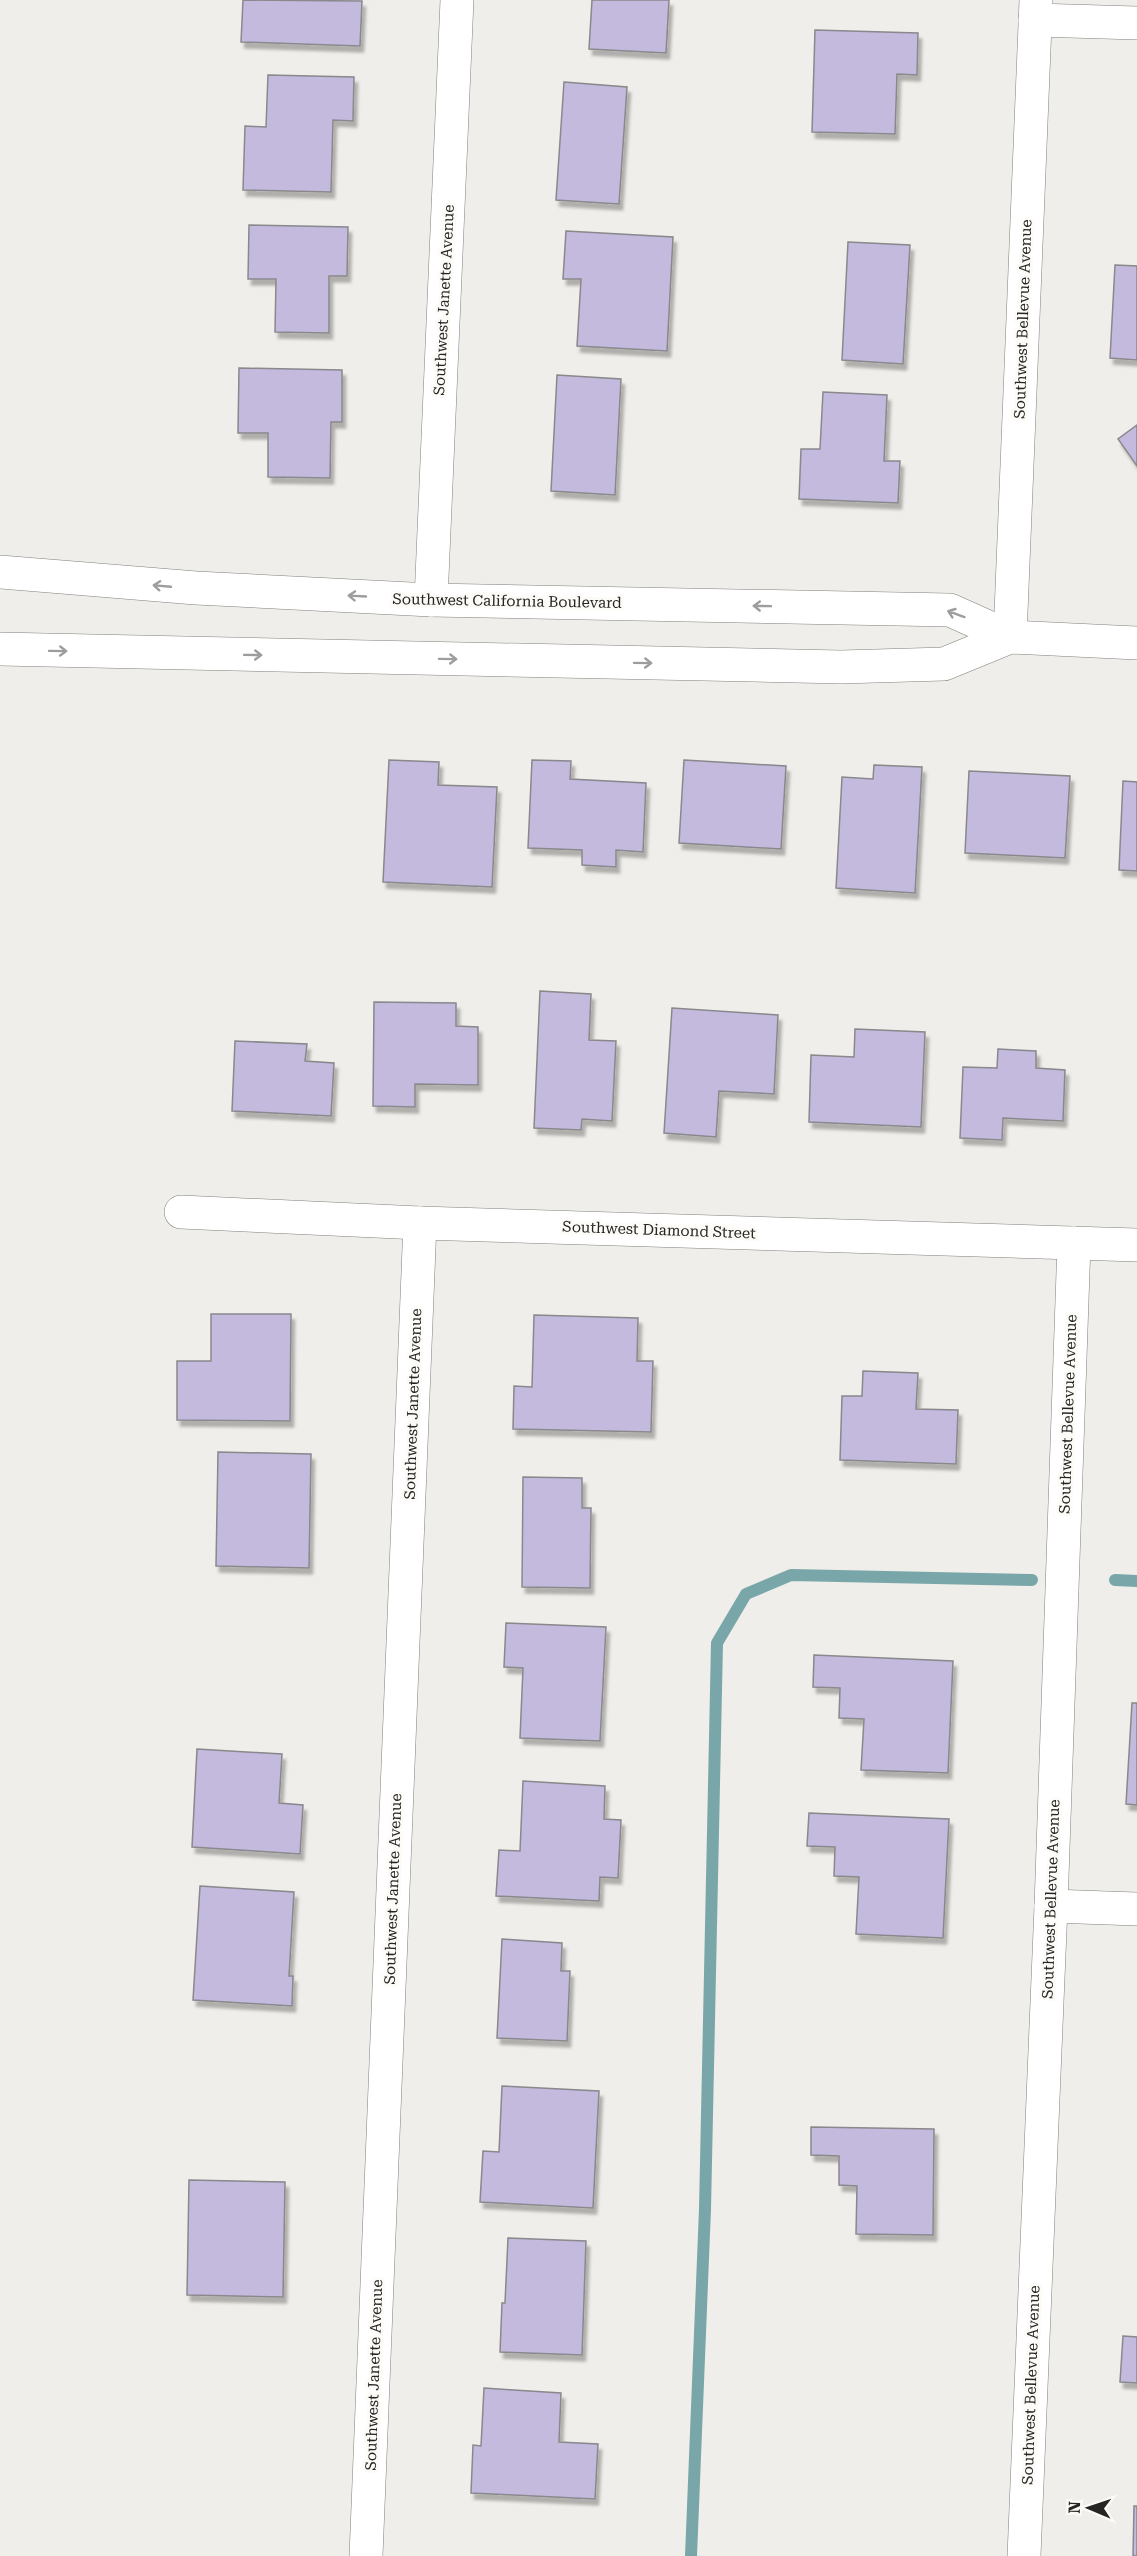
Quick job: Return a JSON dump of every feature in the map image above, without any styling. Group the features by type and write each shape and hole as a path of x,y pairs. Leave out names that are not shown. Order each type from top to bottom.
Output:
{"street":[{"name":"Southwest Janette Avenue","path":"431,600 458,0"},
{"path":"1036,10 1137,22"},
{"name":"Southwest Bellevue Avenue","path":"1010,637 1036,10"},
{"name":"Southwest California Boulevard","path":"0,572 196,588 431,600 950,610 1010,637 1137,643"},
{"name":"Southwest California Boulevard","path":"0,649 841,667 944,664 1010,637"},
{"name":"Southwest Diamond Street","path":"181,1212 420,1223 1137,1245"},
{"name":"Southwest Janette Avenue","path":"366,2556 420,1223"},
{"name":"Southwest Bellevue Avenue","path":"1024,2556 1051,1906 1074,1243"},
{"path":"1051,1906 1137,1909"}],"building":[{"path":"243,0 362,1 360,46 241,42"},
{"path":"592,0 669,0 666,53 589,49"},
{"path":"815,30 918,33 917,75 897,74 895,134 812,132"},
{"path":"268,75 354,77 353,121 333,120 331,192 243,190 245,126 266,127"},
{"path":"564,82 627,87 619,204 556,200"},
{"path":"249,225 348,227 347,276 329,276 329,333 275,332 276,279 248,279"},
{"path":"566,231 673,237 667,351 577,346 581,279 563,279"},
{"path":"848,242 910,245 903,364 842,360"},
{"path":"1115,265 1137,266 1137,360 1110,358"},
{"path":"239,368 342,370 342,422 331,422 330,478 268,477 268,433 238,433"},
{"path":"557,375 621,379 615,495 551,491"},
{"path":"823,392 887,395 884,461 900,461 898,503 799,499 801,449 820,449"},
{"path":"1137,425 1137,466 1118,439"},
{"path":"389,760 439,762 438,785 497,787 492,887 383,882"},
{"path":"532,760 571,761 570,779 646,783 643,852 616,850 616,867 582,865 582,850 528,848"},
{"path":"684,760 786,766 781,849 679,843"},
{"path":"874,765 922,767 915,893 836,888 842,777 873,779"},
{"path":"969,771 1070,776 1065,858 965,853"},
{"path":"1123,781 1137,782 1137,871 1119,870"},
{"path":"540,991 591,994 589,1040 616,1041 612,1121 582,1119 581,1130 534,1128"},
{"path":"374,1002 456,1003 456,1026 478,1027 478,1085 415,1084 415,1107 373,1106"},
{"path":"672,1008 778,1015 774,1094 719,1091 716,1137 664,1133"},
{"path":"855,1029 925,1032 921,1127 809,1122 811,1055 854,1057"},
{"path":"235,1041 307,1044 305,1061 334,1063 331,1116 232,1111"},
{"path":"998,1049 1036,1051 1036,1068 1065,1070 1063,1121 1003,1118 1002,1140 960,1138 963,1067 997,1068"},
{"path":"211,1314 291,1314 290,1421 177,1420 177,1361 211,1361"},
{"path":"534,1315 638,1318 637,1361 653,1361 651,1432 513,1429 514,1386 532,1387"},
{"path":"863,1371 918,1373 916,1409 958,1410 956,1464 840,1460 842,1396 862,1396"},
{"path":"218,1452 311,1454 309,1568 216,1566"},
{"path":"523,1477 582,1478 582,1508 591,1508 590,1588 522,1587"},
{"path":"506,1623 606,1627 600,1741 520,1738 523,1668 504,1667"},
{"path":"814,1655 953,1661 948,1773 861,1770 864,1719 839,1718 840,1688 813,1687"},
{"path":"1132,1703 1137,1703 1137,1805 1126,1804"},
{"path":"197,1749 282,1754 279,1803 303,1805 300,1854 192,1847"},
{"path":"523,1781 605,1786 604,1819 621,1820 618,1878 600,1877 599,1901 496,1896 499,1850 520,1851"},
{"path":"809,1813 949,1819 943,1938 856,1934 859,1877 834,1876 835,1847 807,1846"},
{"path":"200,1886 294,1892 289,1976 293,1976 292,2006 193,2000"},
{"path":"502,1939 562,1943 561,1971 570,1971 567,2041 497,2038"},
{"path":"502,2086 599,2091 593,2208 480,2202 483,2151 499,2152"},
{"path":"811,2127 934,2129 933,2235 856,2234 857,2186 839,2185 839,2156 811,2155"},
{"path":"189,2180 285,2182 283,2297 187,2295"},
{"path":"508,2238 586,2241 582,2355 500,2352"},
{"path":"1123,2336 1137,2337 1137,2383 1120,2382"},
{"path":"484,2388 561,2393 559,2442 598,2444 595,2499 471,2493 473,2445 481,2446"},
{"path":"1134,2506 1137,2506 1137,2556 1133,2556"}],"waterway":[{"path":"691,2556 705,2209 717,1643 746,1594 791,1575 1032,1580"},
{"path":"1115,1580 1137,1581"}]}
